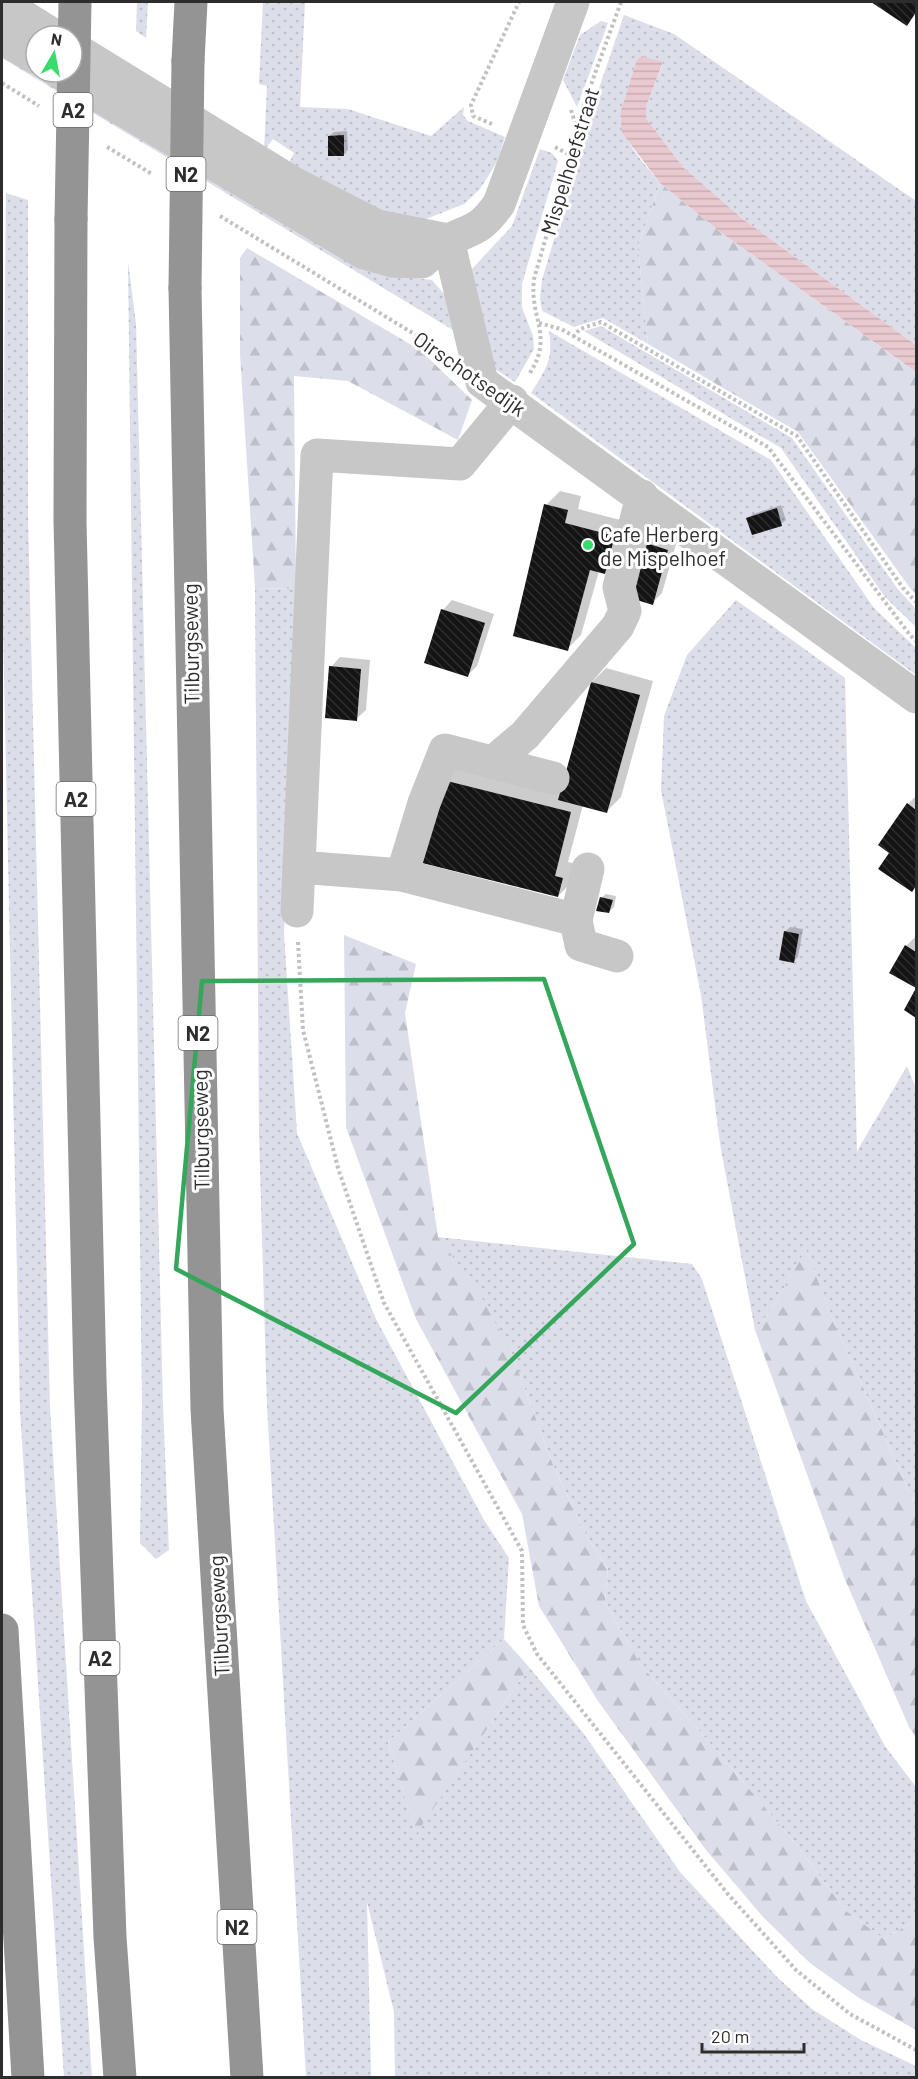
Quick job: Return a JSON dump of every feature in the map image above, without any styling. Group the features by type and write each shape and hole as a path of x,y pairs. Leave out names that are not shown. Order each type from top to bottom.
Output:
{"highway":[{"name":"A2","path":"75,2 70,521 90,1380 110,1937 120,2078"},
{"name":"Tilburgseweg","path":"191,2 185,288 207,1409 247,2078"},
{"path":"2,1630 28,2078"}],"street":[{"path":"80,84 364,253 392,261 422,262 448,240 466,234 485,223 499,204 573,2"},
{"path":"2,3 36,24"},
{"path":"2,38 24,51"},
{"path":"84,53 295,184 377,226 448,240"},
{"path":"448,240 482,382"},
{"name":"Oirschotsedijk","path":"482,382 512,401 916,697"},
{"path":"297,911 317,455 460,464 512,401"},
{"path":"493,762 525,735 618,626 625,611 619,587 642,496"},
{"path":"402,875 424,803 445,750 553,778"},
{"path":"299,867 402,875 576,920"},
{"path":"588,869 576,920 582,945 617,956"}],"path":[{"path":"519,2 471,111 475,118 524,136"},
{"name":"Mispelhoefstraat","path":"512,401 539,356 542,336 532,293 534,279 585,101 621,2"},
{"path":"2,83 42,108"},
{"path":"102,144 153,175"},
{"name":"Oirschotsedijk","path":"214,212 436,346 482,382"},
{"path":"573,336 580,329 601,322 797,436 903,588 916,602"},
{"path":"539,323 561,329 768,447 902,626 916,641"},
{"path":"297,911 303,1030 338,1168 384,1303 522,1551 523,1625 537,1654 727,1893 796,1970 850,2014 916,2050"}],"highlighted area":[{"path":"544,979 634,1244 456,1413 176,1269 202,981"}],"green space":[{"path":"137,2 148,2 146,38 136,31"},
{"path":"263,2 305,2 300,107 348,109 431,136 464,107 463,115 468,121 505,137 497,162 480,189 464,204 426,219 381,217 288,165 294,153 273,139 264,151 267,86 259,84"},
{"path":"624,15 674,34 916,201 916,345 743,219 683,167 646,118 646,107 663,63 642,56 637,59 620,113 628,141 660,183 638,247 648,344 603,318 574,327 542,311 540,299 542,280 596,97"},
{"path":"601,21 608,23 577,107 563,80 580,35"},
{"path":"2,46 24,59 24,71 2,58"},
{"path":"45,84 67,84 395,276 432,280 445,295 453,330"},
{"path":"540,149 552,153 558,161 522,284 522,307 533,336 534,349 515,382 492,367 470,271 512,226"},
{"path":"660,183 719,231 916,372 916,594 798,432 648,344 638,247"},
{"path":"6,193 28,200 28,518 50,1408 92,2078 64,2077 20,1411 2,582"},
{"path":"247,248 420,350 472,400 458,440 348,381 294,376 296,589 255,588 240,354 240,258"},
{"path":"128,262 136,323 163,1406 169,1550 156,1559 140,1543 142,1403"},
{"path":"601,326 792,438 897,588 916,609 916,627 885,597 781,448 584,331"},
{"path":"549,331 771,460 874,608 916,648 916,675 531,393 547,364 550,350"},
{"path":"255,588 296,589 284,933 297,1133 376,1319 484,1520 509,1558 504,1639 388,1742 416,1833 529,1667 584,1734 680,1872 777,1977 812,2009 861,2040 916,2066 916,2077 395,2077 394,2012 367,1902 371,2077 306,2077 267,1406 259,1135"},
{"path":"736,600 845,678 857,1151 907,1066 916,1088 916,1507 831,1315 806,1250 771,1310 755,1330 720,1144 701,995 661,790 664,716 687,655"},
{"path":"344,935 416,964 405,1013 438,1237 479,1292 512,1354 553,1465 586,1535 608,1569 605,1602 640,1664 798,1847 845,1910 884,1939 916,1920 916,2030 859,1998 810,1963 763,1917 706,1850 598,1701 539,1606 522,1514 416,1319 346,1127"},
{"path":"438,1237 692,1264 702,1279 806,1601 885,1746 916,1787 916,1920 884,1939 845,1910 798,1847 640,1664 605,1602 608,1569 586,1535 553,1465 512,1354"},
{"path":"806,1249 831,1315 916,1507 916,1737 909,1727 844,1577 755,1330 771,1310"},
{"path":"504,1639 529,1667 416,1834 388,1742"}],"shaded area":[{"path":"642,56 663,62 646,107 646,118 683,167 743,219 916,345 916,372 719,231 660,183 622,133 620,113 637,59"}],"building":[{"path":"871,2 916,2 916,12 907,26"},
{"path":"344,135 344,156 328,156 328,136"},
{"path":"544,504 568,510 565,523 615,536 605,574 590,570 568,651 513,636"},
{"path":"777,508 782,526 752,535 746,518"},
{"path":"646,543 668,550 653,605 630,598"},
{"path":"441,609 485,623 468,677 424,663"},
{"path":"329,666 361,669 357,721 325,718"},
{"path":"591,682 640,695 607,813 558,800"},
{"path":"443,780 571,812 555,876 563,878 558,897 422,863"},
{"path":"907,803 916,810 916,886 912,892 878,869 889,853 878,845"},
{"path":"600,897 613,900 609,913 596,911"},
{"path":"784,931 799,934 794,963 779,960"},
{"path":"905,945 916,952 916,988 889,973"},
{"path":"916,988 916,1018 904,1010"}],"place":[{"name":"Cafe Herberg de Mispelhoef","path":"588,545"}]}
